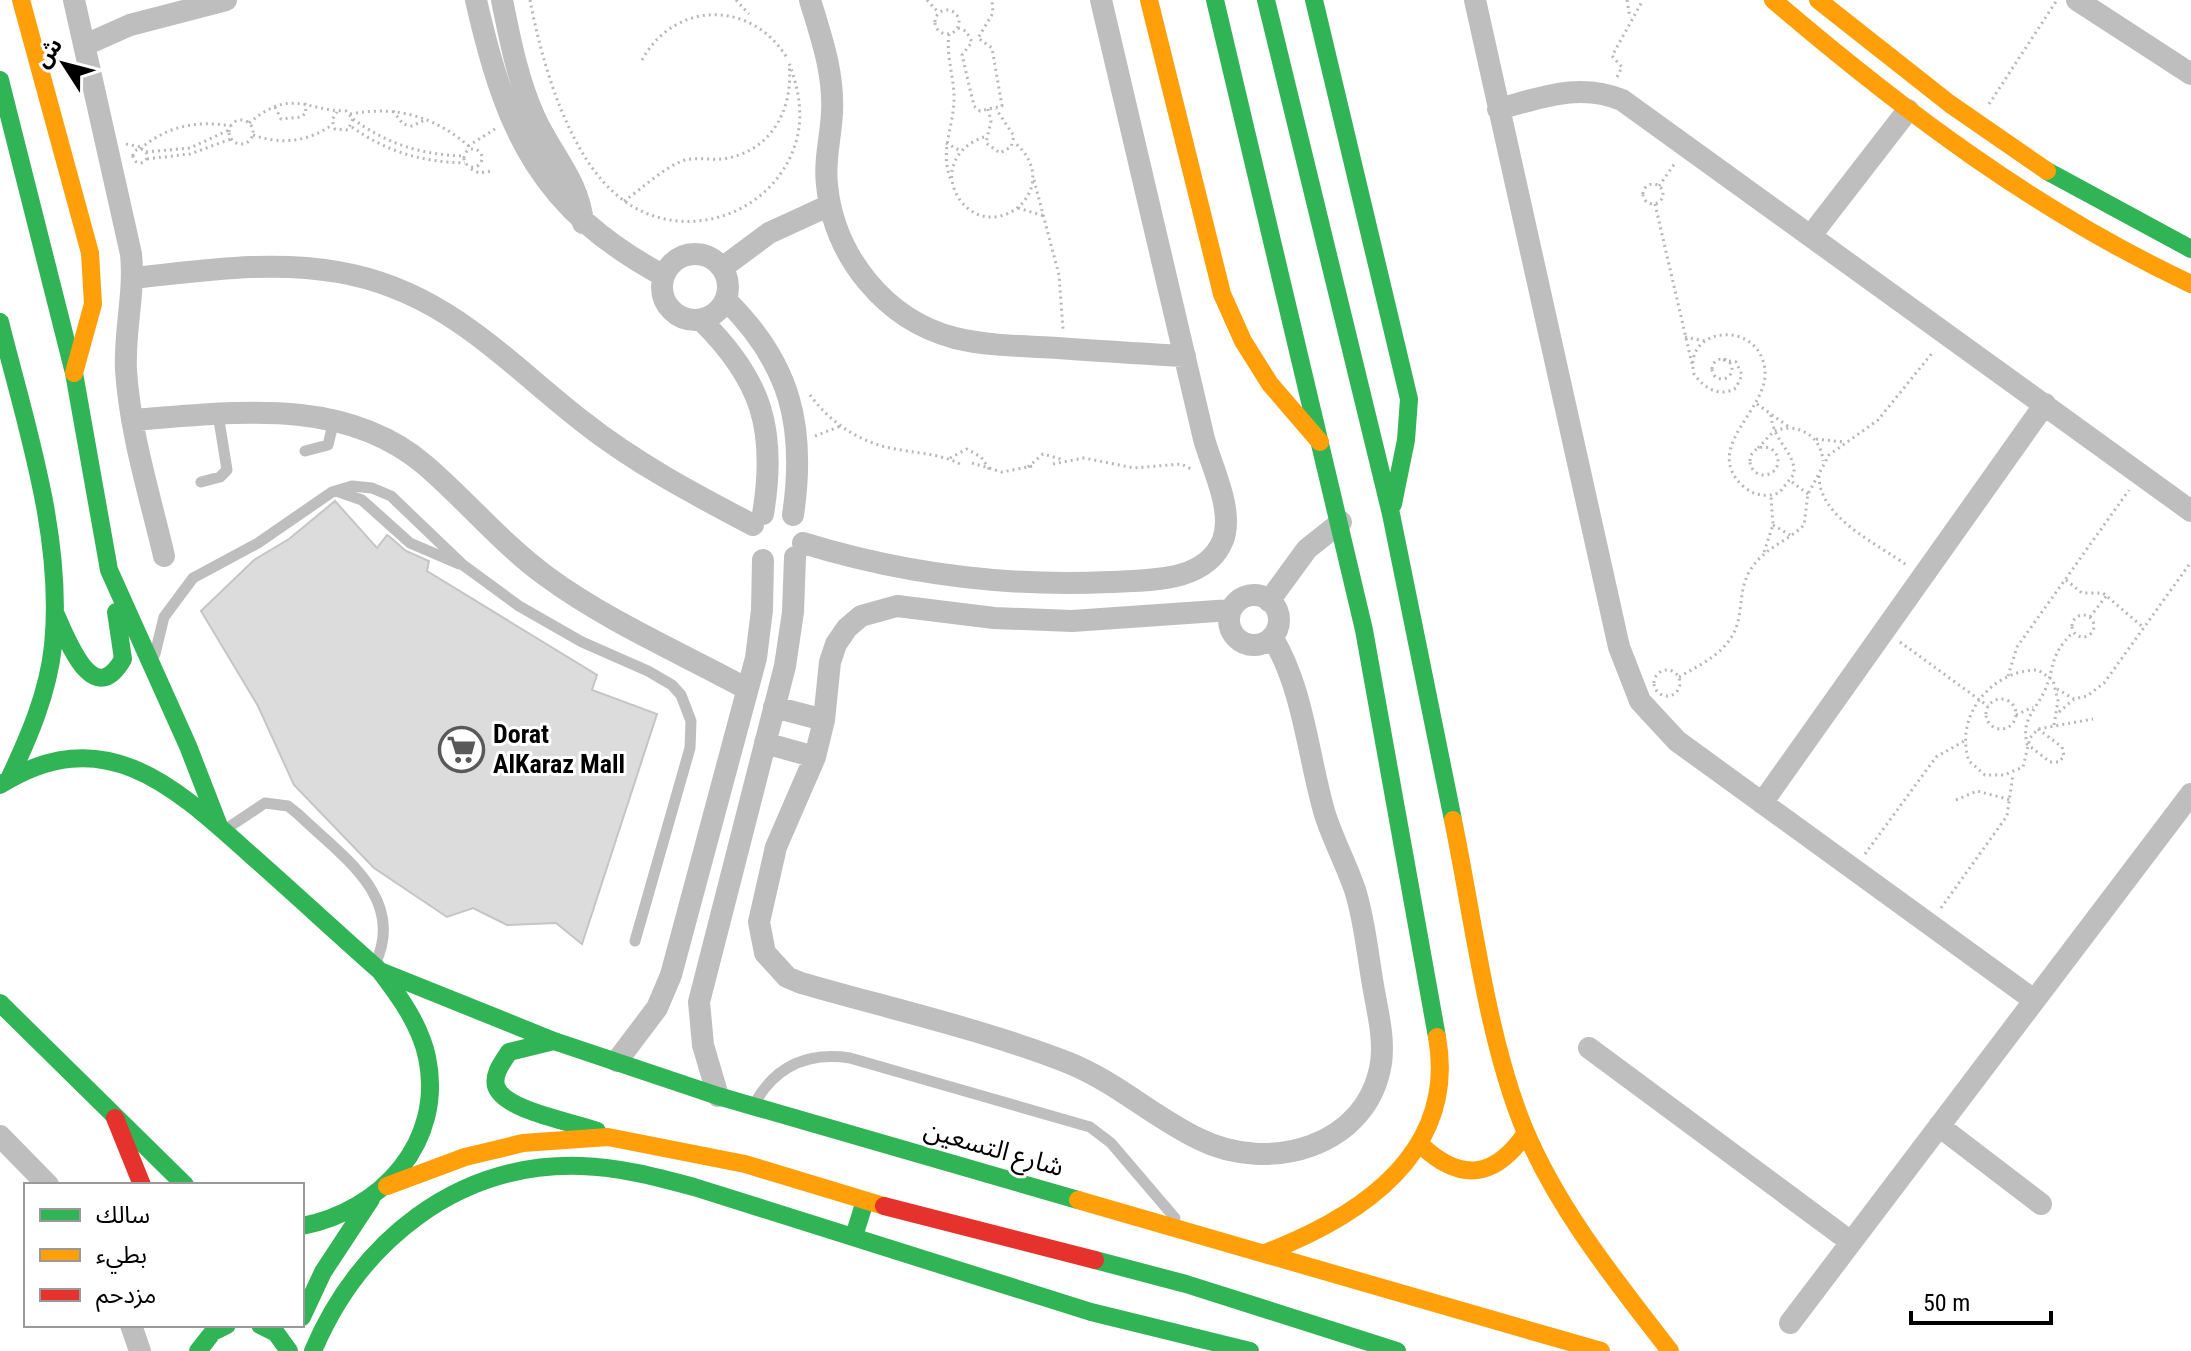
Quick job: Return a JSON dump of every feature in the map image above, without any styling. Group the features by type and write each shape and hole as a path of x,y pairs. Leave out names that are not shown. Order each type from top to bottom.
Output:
{"main road":[{"path":"21,0 90,253 93,304 74,373"},
{"path":"1149,0 1222,294 1243,341 1270,384 1320,442"},
{"path":"1215,0 1341,522 1439,1034 1440,1081 1436,1104 1421,1145 1403,1168 1360,1206 1313,1234 1265,1253"},
{"path":"1266,0 1391,514 1495,1029 1526,1133 1579,1229 1670,1351"},
{"path":"1314,0 1409,399 1406,440 1391,514"},
{"path":"1773,0 1908,110 1987,169 2069,223 2191,284"},
{"path":"1818,0 1978,121 2088,195 2191,249"},
{"path":"0,80 74,373 123,650 119,667 104,677 87,673 55,613"},
{"path":"0,322 50,553 55,613 46,682 24,748 4,782"},
{"path":"0,385 20,405"},
{"path":"109,570 222,829"},
{"path":"4,782 49,762 70,757 103,758 135,767 163,784 222,829 377,969 419,1029 429,1070 427,1112 413,1152 387,1186 371,1199 353,1211 304,1225"},
{"name":"شارع التسعين","path":"377,969 554,1041 718,1096 1601,1351"},
{"path":"0,1003 183,1183"},
{"path":"0,1030 57,1059"},
{"path":"554,1041 509,1052 496,1074 503,1098 513,1106 568,1118 608,1137"},
{"path":"114,1116 141,1183"},
{"path":"1421,1145 1445,1166 1476,1171 1506,1159 1526,1133"},
{"path":"387,1186 500,1148 565,1138 608,1137 745,1164 865,1201 1186,1284 1397,1351"},
{"path":"313,1351 345,1286 394,1233 457,1194 522,1171 574,1166 631,1172 694,1187 1091,1312 1250,1351"},
{"path":"304,1313 323,1272 371,1199"},
{"path":"854,1236 865,1201"},
{"path":"193,1346 223,1327"},
{"path":"264,1327 276,1333 289,1351"},
{"path":"289,1351 298,1327"}],"street":[{"path":"74,0 127,231 133,278 126,368 133,420 164,556"},
{"path":"85,45 142,22 226,0"},
{"path":"476,0 493,68 513,126 545,180 583,223 664,276"},
{"path":"502,0 525,92 536,119 577,190 583,223"},
{"path":"810,0 828,60 832,86 826,165 830,205 836,227 857,268 887,302 908,318 955,338 1185,356"},
{"path":"701,320 735,356 759,398 769,444 751,545 763,560 774,564 799,550 983,582 1078,584 1187,574 1214,555 1226,525 1101,0"},
{"path":"1475,0 1624,666 1640,701 1663,729 2034,1000"},
{"path":"2077,0 2191,74"},
{"path":"1498,109 1564,92 1606,93 1622,100 1812,234 2191,511"},
{"path":"1812,234 1908,110"},
{"path":"722,268 769,233 830,205"},
{"path":"696,254 715,260 722,268 729,289 726,300 712,317 701,320 681,318 666,305 662,296 664,276 676,259 696,254"},
{"path":"133,278 260,266 301,267 341,272 419,298 489,340 615,446 686,490 758,519 784,511 793,515"},
{"path":"718,1096 703,1045 699,1002 790,639 803,533 793,515 798,451 793,411 775,362 753,329 726,300"},
{"path":"1762,803 2045,404"},
{"path":"133,420 286,412 334,420 376,436 422,462 522,558 577,596 747,689"},
{"path":"1269,601 1300,556 1320,535 1341,522"},
{"path":"617,1061 647,1024 665,992 760,634 763,560"},
{"path":"1248,596 1269,601 1279,618 1272,637 1286,664 1324,810 1360,907 1382,1037 1377,1083 1367,1104 1334,1137 1290,1153 1267,1155 1221,1148 1199,1139 1114,1085 1067,1063 801,983 774,967 760,938 763,897 776,847 815,757 836,644 854,622 878,608 897,606 981,617 1072,621 1231,610 1248,596"},
{"path":"1231,610 1229,621 1240,641 1251,645 1272,637"},
{"path":"774,707 824,720"},
{"path":"765,743 815,757"},
{"path":"1790,1323 2191,794"},
{"path":"1589,1048 1851,1242"},
{"path":"1939,1126 2041,1204"},
{"path":"0,1136 46,1183"},
{"path":"132,1327 140,1351"}],"lane":[{"path":"201,482 220,477 227,470 218,414"},
{"path":"305,451 328,445 334,420"},
{"path":"154,670 164,617 193,578 258,543 332,492 362,486 391,496 463,565 550,625 661,677 681,695 692,734 690,748 635,941"},
{"path":"332,492 354,495 410,543 463,565"},
{"path":"222,829 265,803 277,802 298,814 375,891 385,920 377,969"},
{"path":"753,1106 777,1074 811,1057 831,1055 1079,1123 1111,1143 1186,1231"}],"path":[{"path":"530,0 543,59 564,115 602,180 624,201 642,212 682,222 723,217 742,209 774,183 795,148 800,107 788,60 767,28 736,0"},
{"path":"927,0 939,12 953,11 959,18 958,28"},
{"path":"958,28 966,31 972,42 962,55 974,106 980,111 996,107 1004,102 992,48 978,38 993,13 992,0"},
{"path":"1627,0 1630,18"},
{"path":"1606,93 1622,70 1612,56 1630,18 1643,0"},
{"path":"1978,121 2057,0"},
{"path":"687,13 696,9"},
{"path":"734,9 752,16"},
{"path":"939,12 935,20 937,29 949,34"},
{"path":"642,60 650,42 678,16"},
{"path":"949,34 958,28"},
{"path":"949,34 947,56 954,95 946,163 963,204 984,216 1008,214 1018,208 1030,193 1033,176"},
{"path":"624,201 682,161 722,159 757,146 771,134 788,102 788,60"},
{"path":"275,107 281,119 301,117 306,113 305,102"},
{"path":"140,149 146,152 190,148 239,121 249,123 275,107 305,102 350,114 393,111 427,119 482,157 478,166 430,161 397,152 352,127 339,131 333,125"},
{"path":"788,102 800,107"},
{"path":"996,107 999,118 1012,131 1014,142 1031,162 1059,275 1062,348"},
{"path":"952,182 952,171 961,151 984,137 991,121 988,109"},
{"path":"393,111 403,124 420,124 427,119"},
{"path":"253,135 276,141 300,140 333,125 337,112"},
{"path":"350,114 353,119 405,147 464,156"},
{"path":"352,127 353,119"},
{"path":"249,123 253,135"},
{"path":"230,128 189,124 163,133 140,149 133,159 140,164 147,159 190,154 231,139"},
{"path":"492,171 479,173 466,165 464,156 489,131 513,126"},
{"path":"230,128 231,139"},
{"path":"231,139 241,145 253,135"},
{"path":"984,137 989,148 1000,153 1014,142"},
{"path":"946,143 961,151"},
{"path":"1659,186 1687,146"},
{"path":"146,152 147,159"},
{"path":"1655,204 1645,201 1644,190 1648,185 1659,186"},
{"path":"1655,204 1663,196 1659,186"},
{"path":"1655,204 1692,366 1706,387 1729,392 1740,382 1741,368 1736,362 1723,360 1714,364 1712,370 1718,379 1724,379 1732,372 1729,362 1723,360"},
{"path":"1018,208 1044,216"},
{"path":"1762,555 1791,535 1807,517 1808,494 1823,464 1844,442 1867,429 1887,410 1947,333"},
{"path":"1685,337 1705,341 1730,334 1754,345 1765,368 1765,381 1756,403 1735,433 1731,444 1732,466 1735,476 1751,491 1771,495 1791,482 1795,466 1780,444 1771,414"},
{"path":"1692,366 1705,341"},
{"path":"807,391 841,426 885,447 949,459 962,465"},
{"path":"1756,403 1789,427 1815,439 1844,442"},
{"path":"798,451 814,436 841,426"},
{"path":"1774,450 1779,463 1777,469 1772,474 1759,475 1750,465 1750,458 1774,431 1789,427"},
{"path":"1815,439 1823,464"},
{"path":"1774,450 1780,444"},
{"path":"1758,448 1774,450"},
{"path":"949,459 967,449 981,457 990,470"},
{"path":"1027,468 1034,458 1043,454 1064,460 1094,459 1134,468 1181,464"},
{"path":"1053,464 1064,460"},
{"path":"972,463 990,470 1033,466"},
{"path":"1819,472 1819,491 1827,506 1923,577"},
{"path":"2008,676 2017,647 2141,474"},
{"path":"1791,482 1808,494"},
{"path":"1679,677 1717,655 1727,645 1738,620 1744,584 1762,555 1773,525 1771,495"},
{"path":"1773,525 1791,535"},
{"path":"2058,713 2074,699 2099,688 2191,562"},
{"path":"2065,580 2082,593 2107,595 2117,608 2144,628"},
{"path":"2073,632 2083,637 2092,632 2090,617 2107,595"},
{"path":"2054,725 2058,713 2056,689 2047,674 2027,670 2008,676 1979,699 1969,719 1966,751 1976,770 1994,777 2013,772 2026,762 2027,720 2043,693 2047,674 2060,647 2073,632 2075,618 2090,617"},
{"path":"1884,630 1988,706"},
{"path":"1660,671 1674,671 1679,677 1677,692 1670,697 1655,691 1655,676 1660,671"},
{"path":"2056,689 2074,699"},
{"path":"1988,706 2002,698 2009,701 2016,715"},
{"path":"1988,706 1987,721 1992,727 2007,727 2016,715 2033,707"},
{"path":"2027,744 2038,729 2093,719"},
{"path":"2027,744 2050,762 2062,760 2062,747 2038,729"},
{"path":"1853,870 1936,757 1966,740"},
{"path":"1929,924 2007,816 2013,772"},
{"path":"1956,800 1977,791 2011,800"}],"building":[{"name":"Dorat AlKaraz Mall","path":"335,501 377,548 387,535 406,551 429,561 427,571 597,675 592,690 657,714 582,944 556,923 507,925 473,908 447,917 374,868 294,785 258,706 201,611 254,560 289,539"}],"traffic: fast":[{"path":"1215,0 1364,630 1437,1037"},
{"path":"1266,0 1391,514 1453,820"},
{"path":"1314,0 1409,399 1406,440 1393,504"},
{"path":"0,80 74,373 109,570 188,746 219,826"},
{"path":"2047,171 2191,249"},
{"path":"0,322 48,523 55,605 47,681 9,779"},
{"path":"56,615 82,666 101,678 112,673 123,659 116,612"},
{"path":"0,785 38,766 73,759 106,760 136,770 166,786 223,830 380,971 395,991 414,1023 427,1057 430,1088 426,1117 416,1144 401,1168 381,1188 331,1218 304,1225"},
{"path":"380,971 554,1041 718,1096 1078,1200"},
{"path":"0,1003 183,1183"},
{"path":"554,1041 509,1052 497,1072 496,1086 502,1095 525,1109 597,1131"},
{"path":"313,1351 333,1312 357,1276 385,1244 418,1216 454,1194 493,1178 536,1168 581,1166 624,1170 694,1187 1091,1312 1250,1351"},
{"path":"304,1313 323,1272 371,1199"},
{"path":"854,1236 865,1201"},
{"path":"1095,1260 1186,1284 1397,1351"},
{"path":"198,1351 213,1332 223,1327"},
{"path":"264,1327 276,1333 289,1351"}],"traffic: slow":[{"path":"21,0 90,253 93,304 74,373"},
{"path":"1149,0 1222,294 1243,341 1270,384 1320,442"},
{"path":"1773,0 1871,81 1973,156 2079,224 2191,284"},
{"path":"1818,0 1950,104 2047,171"},
{"path":"1453,820 1491,1017 1500,1056 1524,1128 1571,1216 1670,1351"},
{"path":"1265,1253 1334,1220 1366,1199 1394,1175 1417,1147 1432,1115 1439,1078 1437,1037"},
{"path":"1421,1145 1450,1165 1477,1170 1490,1167 1502,1159 1526,1133"},
{"path":"387,1186 465,1157 523,1143 608,1137 745,1164 884,1206"},
{"path":"1078,1200 1601,1351"}],"traffic: jam":[{"path":"115,1118 141,1183"},
{"path":"884,1206 1095,1260"}],"place":[{"name":"Dorat AlKaraz Mall","path":"462,749"}]}
